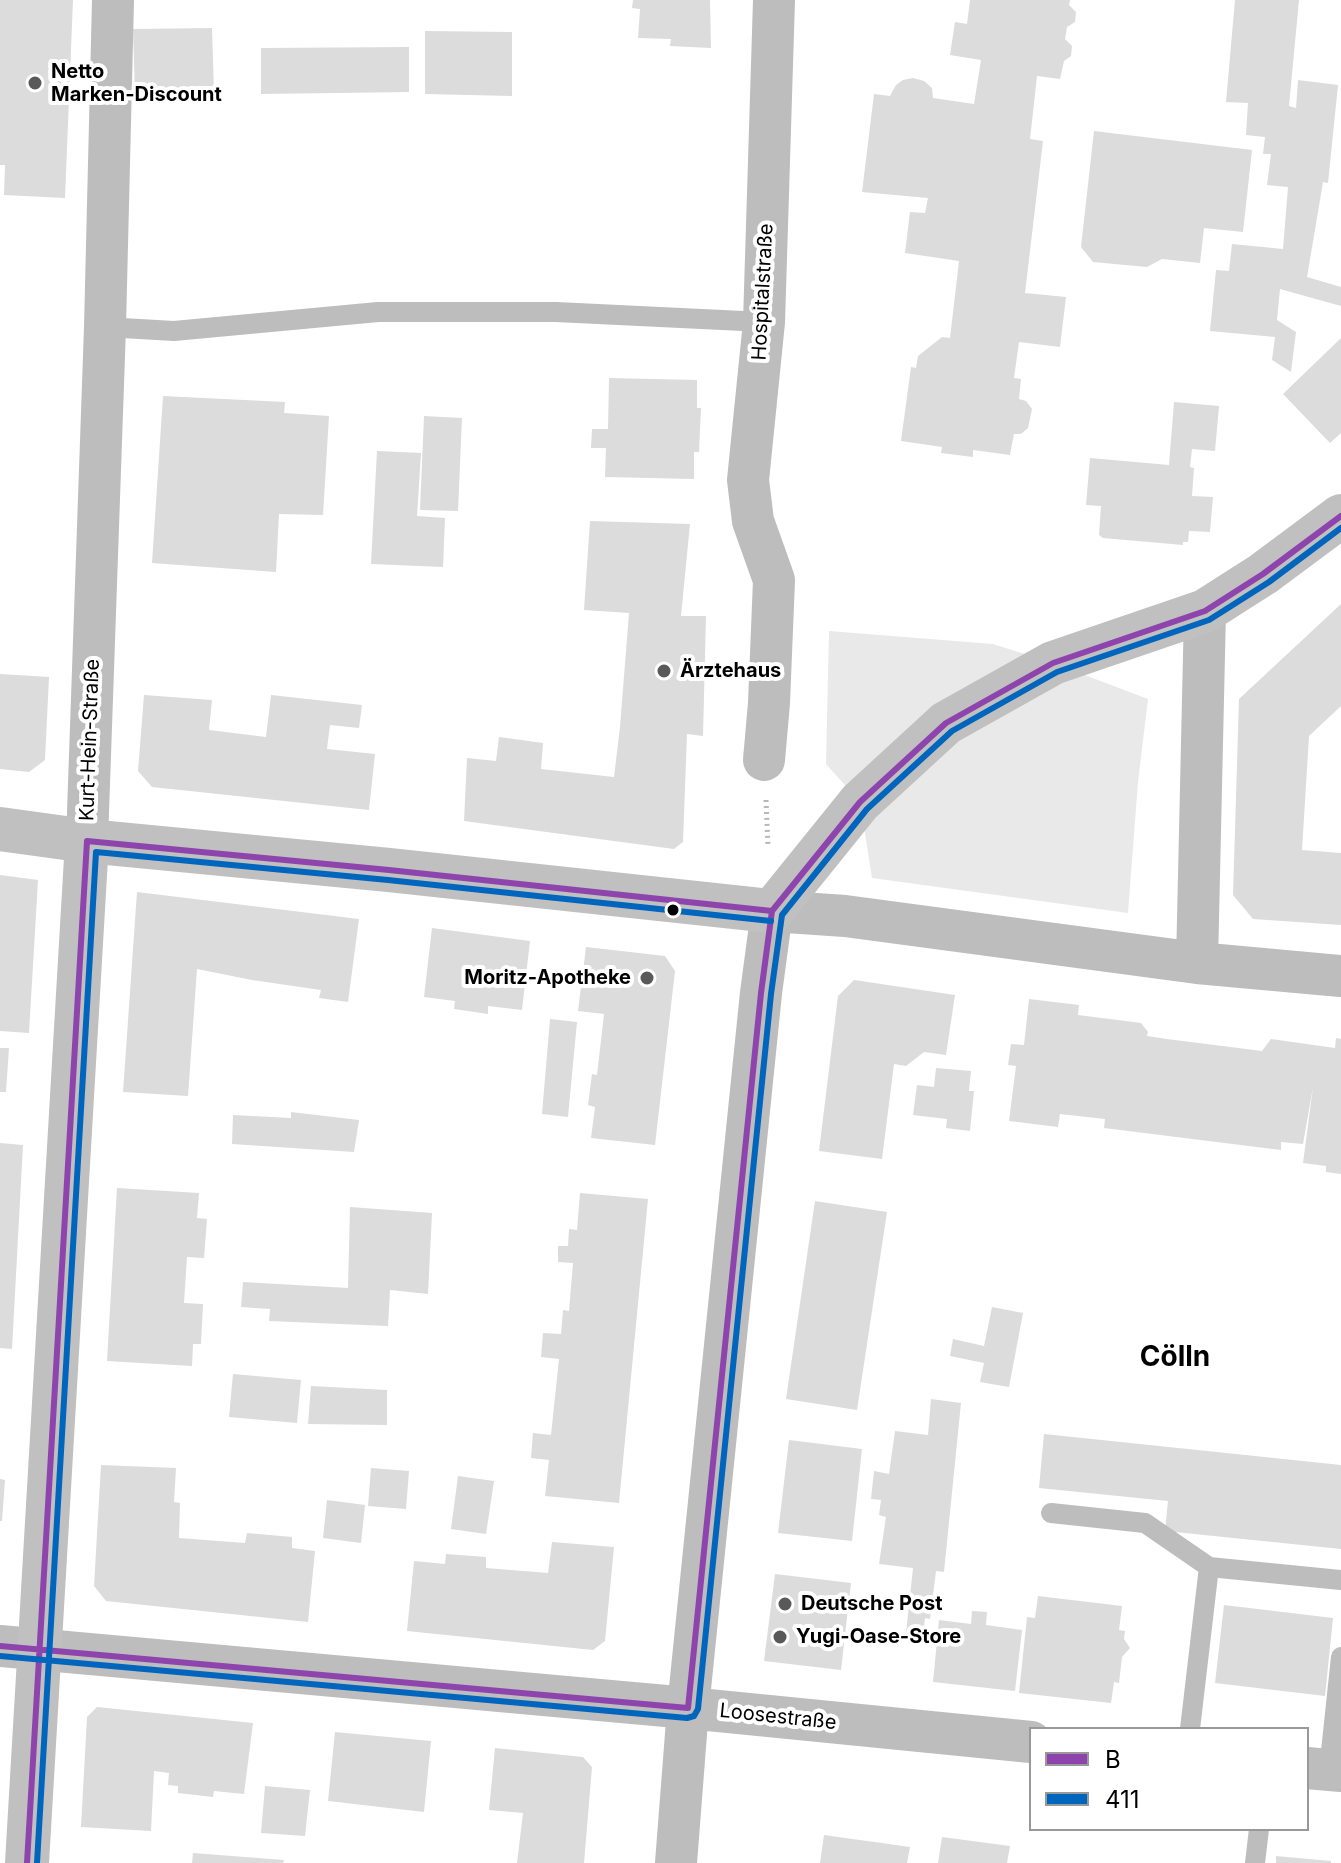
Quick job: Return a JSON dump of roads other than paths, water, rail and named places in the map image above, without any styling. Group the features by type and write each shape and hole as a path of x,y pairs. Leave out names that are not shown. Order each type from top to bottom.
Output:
{"street":[{"name":"Kurt-Hein-Straße","path":"27,1863 19,1648 87,841 113,0"},
{"name":"Hospitalstraße","path":"764,760 774,580 753,521 748,480 764,322 774,0"},
{"path":"676,1863 688,1708 772,911 860,802 946,723 1053,663 1205,611 1263,574 1341,516"},
{"path":"1197,963 1205,611"},
{"path":"0,829 87,841 845,916 1197,963 1341,976"},
{"name":"Loosestraße","path":"19,1648 1029,1742"}],"lane":[{"path":"105,327 174,331 378,312 556,312 764,322"},
{"path":"1051,1513 1145,1523 1209,1567 1341,1580"},
{"path":"1190,1727 1209,1567"},
{"path":"1326,1770 1341,1657"},
{"path":"1255,1863 1259,1831"}],"place":[{"name":"Netto Marken-Discount","path":"35,83"},
{"name":"Ärztehaus","path":"664,671"},
{"name":"Moritz-Apotheke","path":"647,978"},
{"name":"Deutsche Post","path":"785,1604"},
{"name":"Yugi-Oase-Store","path":"780,1637"}],"district":[{"name":"Cölln","path":"1175,1358"}]}
